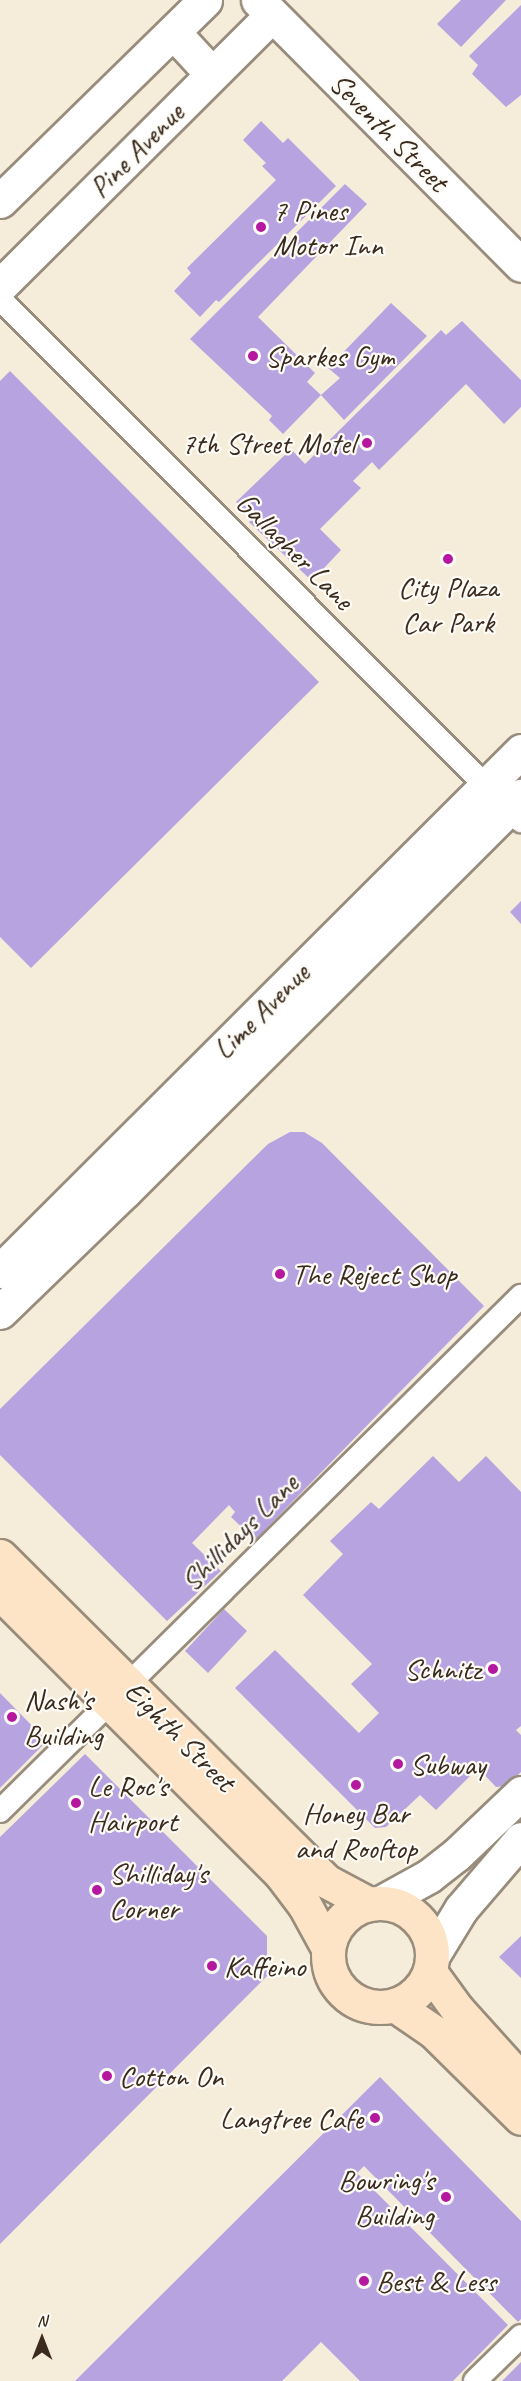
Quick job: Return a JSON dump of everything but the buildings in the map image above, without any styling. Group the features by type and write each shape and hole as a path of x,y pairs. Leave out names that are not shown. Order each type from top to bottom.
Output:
{"street":[{"name":"Pine Avenue","path":"0,201 205,0"},
{"name":"Pine Avenue","path":"0,286 212,74 265,7"},
{"name":"Seventh Street","path":"265,7 521,265"},
{"path":"173,32 212,74"},
{"name":"Lime Avenue","path":"0,1312 124,1192 509,803 521,751"},
{"name":"Lime Avenue","path":"0,1271 509,803"},
{"name":"Eighth Street","path":"0,1556 281,1874 304,1904 328,1948"},
{"name":"Eighth Street","path":"0,1593 118,1692 326,1881 374,1903"},
{"path":"521,1793 456,1855 429,1876 374,1903 354,1910 341,1919 332,1932 327,1963 340,1990 365,2006 396,2006 411,1998 422,1986 431,1963 461,1910 521,1839"},
{"path":"374,1903 396,1905 411,1913 422,1924 430,1939 431,1963 457,2009 521,2080"},
{"path":"396,2006 434,2032 521,2118"}],"lane":[{"name":"Gallagher Lane","path":"0,299 509,803"},
{"name":"Shillidays Lane","path":"0,1811 521,1296"},
{"path":"475,2381 521,2336"}],"place":[{"name":"7 Pines Motor Inn","path":"261,227"},
{"name":"Sparkes Gym","path":"253,356"},
{"name":"7th Street Motel","path":"367,443"},
{"name":"City Plaza Car Park","path":"448,559"},
{"name":"The Reject Shop","path":"280,1274"},
{"name":"Schnitz","path":"493,1669"},
{"name":"Nash's Building","path":"12,1717"},
{"name":"Subway","path":"398,1764"},
{"name":"Honey Bar and Rooftop","path":"356,1785"},
{"name":"Le Roc's Hairport","path":"76,1803"},
{"name":"Shilliday's Corner","path":"97,1890"},
{"name":"Kaffeino","path":"212,1966"},
{"name":"Cotton On","path":"107,2076"},
{"name":"Langtree Cafe","path":"375,2118"},
{"name":"Bowring's Building","path":"446,2197"},
{"name":"Best & Less","path":"364,2281"}]}
